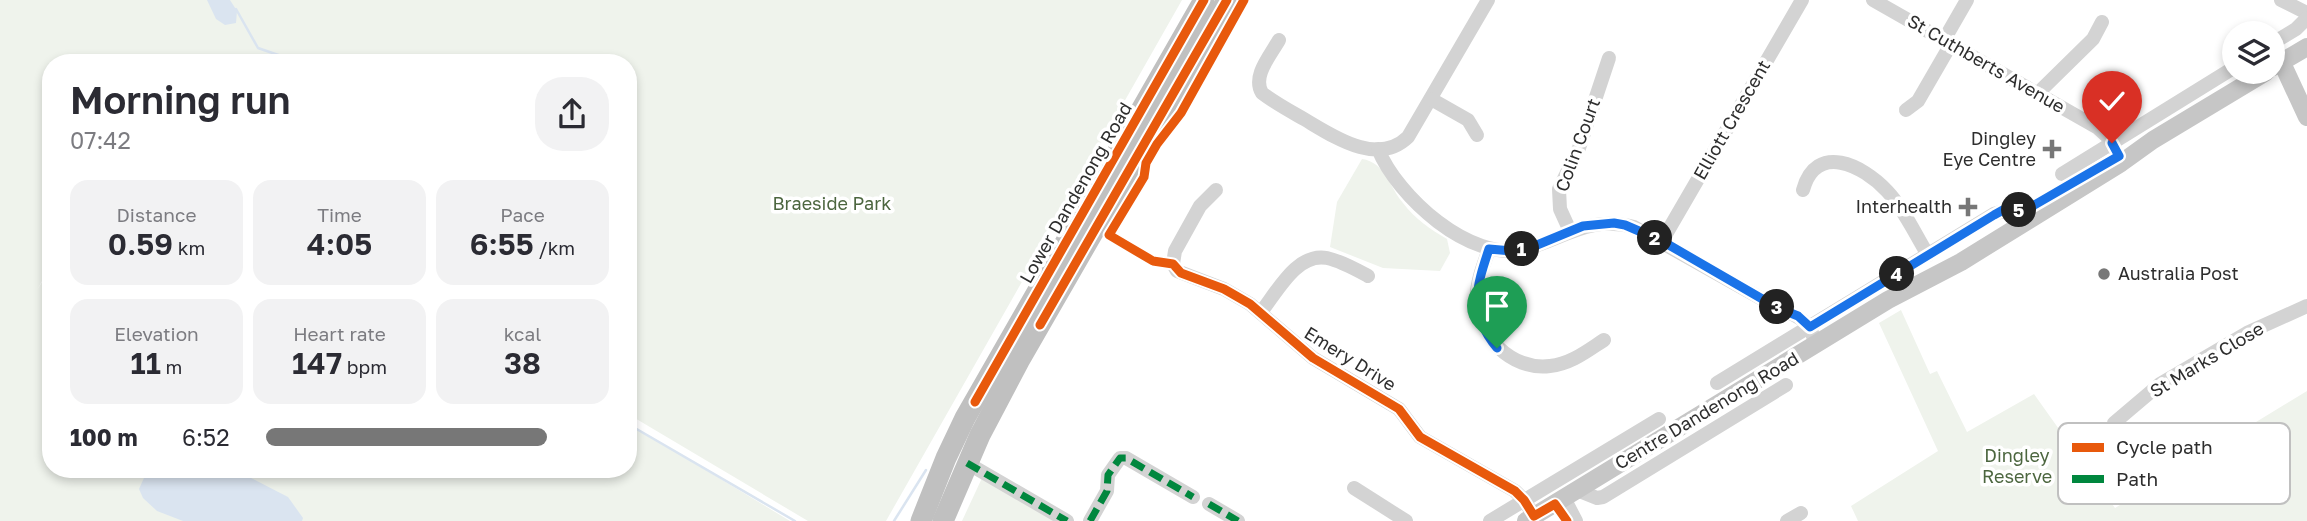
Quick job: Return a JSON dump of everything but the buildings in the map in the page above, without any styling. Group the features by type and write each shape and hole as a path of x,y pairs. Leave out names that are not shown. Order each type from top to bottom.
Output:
{"highway":[{"name":"Lower Dandenong Road","path":"920,521 965,418 1204,0"},
{"name":"Lower Dandenong Road","path":"943,521 967,463 1019,362 1227,0"}],"main road":[{"name":"Centre Dandenong Road","path":"2285,60 2307,47"},
{"name":"Centre Dandenong Road","path":"1888,300 1922,275 2117,154 2153,140 2246,84"},
{"path":"2285,84 2307,117"},
{"name":"Centre Dandenong Road","path":"1530,519 1888,300 1961,262 2117,154"}],"street":[{"path":"1279,40 1258,78 1262,93 1347,143 1363,148 1382,148 1414,128 1488,0"},
{"name":"Elliott Crescent","path":"1662,241 1802,0"},
{"name":"St Cuthberts Avenue","path":"1873,0 2102,131 2117,154"},
{"path":"1906,110 1918,100 1967,0"},
{"path":"2281,0 2305,16 2296,29 2285,36"},
{"path":"2038,93 2088,45 2102,22"},
{"name":"Colin Court","path":"1570,231 1560,209 1559,189 1579,148 1609,58"},
{"name":"Centre Dandenong Road","path":"2062,174 2117,154 2222,77"},
{"path":"1431,99 1470,122 1477,135"},
{"path":"1382,148 1389,169 1402,189 1419,207 1451,229 1489,249 1524,249 1583,226 1614,223 1634,227 1778,308 1798,316 1805,330 1814,335 1814,346"},
{"path":"1803,190 1806,179 1820,163 1834,162 1854,168 1888,192 1928,255"},
{"name":"Emery Drive","path":"1216,190 1200,206 1175,251 1173,264 1181,273 1224,289 1261,312 1313,358 1399,409 1420,438 1510,488 1524,500 1530,519"},
{"name":"Centre Dandenong Road","path":"1717,383 2003,210 2024,211"},
{"path":"1489,249 1478,287 1477,309 1485,331 1497,348 1526,364 1549,366 1571,360 1604,340"},
{"path":"1261,312 1296,269 1308,260 1329,259 1368,276"},
{"name":"St Marks Close","path":"2113,423 2160,384 2247,333 2307,306"},
{"path":"1760,378 1770,395"},
{"path":"1565,497 1603,497 1786,385"},
{"name":"Centre Dandenong Road","path":"1490,521 1659,419"},
{"path":"1090,521 1107,491 1108,475 1120,458 1126,458 1193,497"},
{"path":"967,463 1066,521"},
{"path":"1354,488 1406,521"},
{"path":"1565,497 1567,521"},
{"path":"1565,497 1576,521"},
{"path":"1209,503 1238,521"},
{"path":"1787,521 1801,513"}],"green space":[{"name":"Braeside Park","path":"0,0 1182,0 886,521 808,521 637,419 637,54 42,54 42,281 37,290 42,282 42,478 637,478 637,428 790,521 0,521"},
{"path":"1362,159 1370,161 1382,170 1398,197 1413,214 1447,239 1450,253 1440,271 1383,268 1330,247 1337,202"},
{"name":"Dingley Reserve","path":"1901,310 1930,374 1937,371 1967,432 2034,394 2058,428 2058,504 2112,504 2115,508 2122,504 2290,504 2290,423 2254,423 2307,391 2307,521 1858,521 1851,506 1938,451 1879,323"},
{"path":"982,478 1057,521 962,521"}],"shaded area":[{"path":"207,0 230,0 237,11 236,23 225,25 216,19"},
{"path":"144,478 251,478 288,497 303,518 302,521 183,521 157,511 143,498 139,489"}],"waterway":[{"path":"236,9 258,48 275,54"},
{"path":"637,429 795,521"},
{"path":"894,521 926,470"}],"marked path":[{"path":"1090,521 1107,491 1108,475 1120,458 1126,458 1193,497"},
{"path":"967,463 1067,521"},
{"path":"1209,504 1238,521"}],"cycle path":[{"path":"975,402 1204,0"},
{"path":"1040,325 1227,0"},
{"path":"1244,0 1181,113 1146,163 1144,177 1109,235 1153,261 1173,264 1181,273 1224,289 1250,304 1313,358 1399,409 1420,437 1515,491 1534,516 1555,504 1567,521"}],"place":[{"name":"Dingley Eye Centre","path":"2052,149"},
{"name":"Interhealth","path":"1968,207"},
{"name":"Australia Post","path":"2104,274"}],"route":[{"path":"1497,348 1480,321 1476,297 1489,249 1524,249 1583,226 1614,223 1634,227 1778,308 1798,316 1810,327 2003,210 2024,211 2119,156 2112,143"}]}
